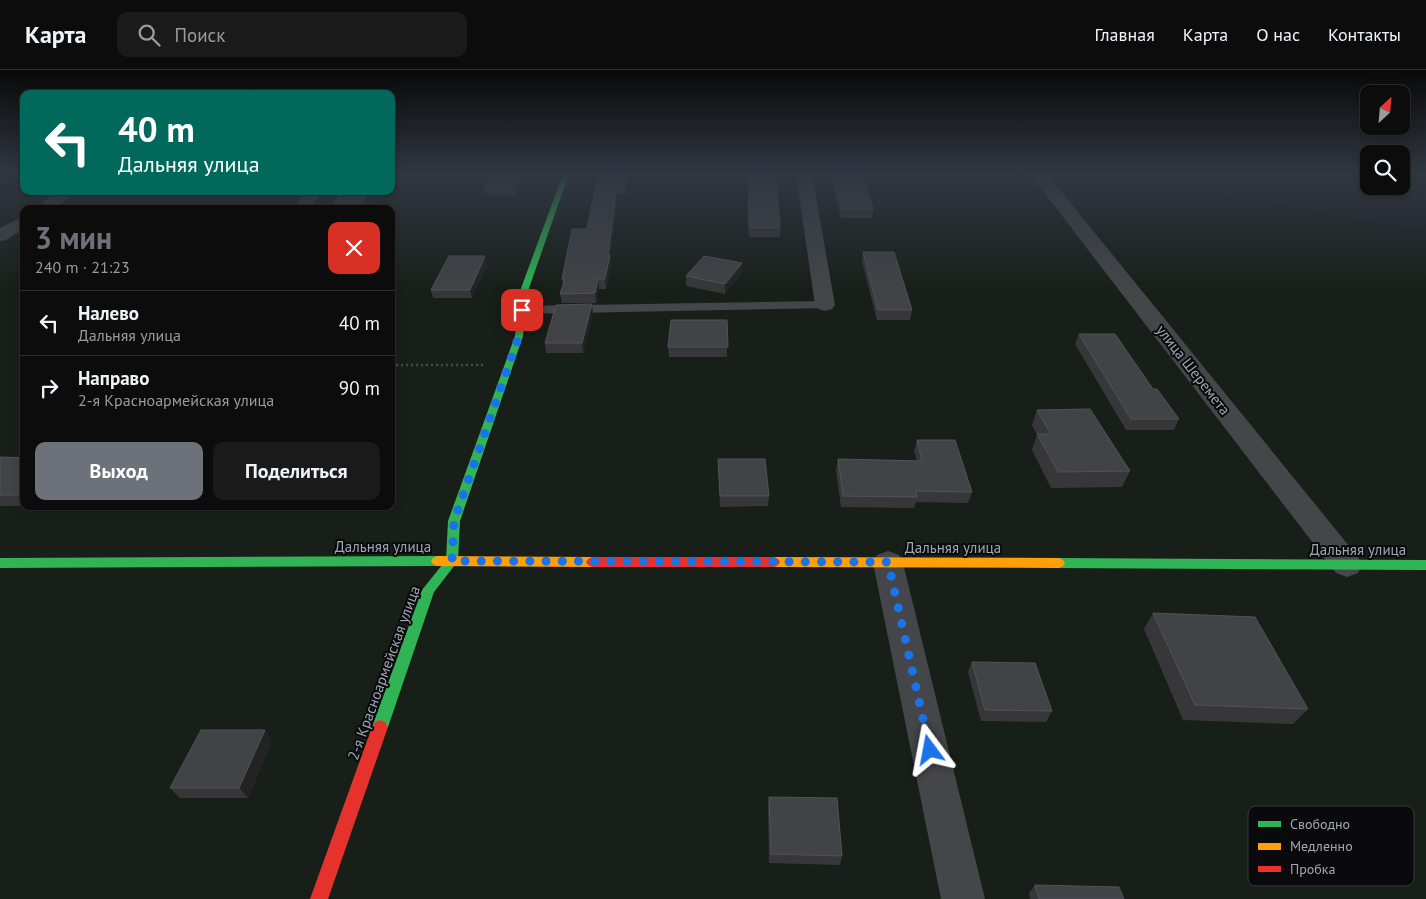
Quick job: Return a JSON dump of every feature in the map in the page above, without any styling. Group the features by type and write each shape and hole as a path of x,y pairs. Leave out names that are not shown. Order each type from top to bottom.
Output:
{"street":[{"path":"452,561 454,521 519,336 524,291 552,213"},
{"path":"810,213 825,306"},
{"name":"улица Шеремета","path":"1069,213 1347,565"},
{"path":"0,236 20,224"},
{"name":"Дальняя улица","path":"0,563 452,561 1426,566"},
{"name":"2-я Красноармейская улица","path":"318,899 428,590 452,561"},
{"path":"888,562 963,899"}],"lane":[{"path":"522,310 825,306"}],"path":[{"path":"395,365 508,365"}],"shaded area":[{"path":"0,213 20,213 20,510 395,510 395,213 1315,213 1426,233 1426,899 0,899"},
{"path":"1315,213 1426,213 1426,233"}],"building":[{"path":"590,213 614,213 608,255 610,255 605,279 598,279 595,293 560,294 565,279 562,279 572,229 587,229"},
{"path":"749,213 779,213 780,228 749,228"},
{"path":"863,252 894,252 912,310 878,310"},
{"path":"449,256 485,256 470,290 431,290"},
{"path":"704,256 742,263 725,284 686,276"},
{"path":"592,304 582,343 545,343 556,305"},
{"path":"671,320 727,320 728,347 668,347"},
{"path":"1079,334 1115,334 1153,389 1157,389 1179,419 1131,419"},
{"path":"1090,409 1130,471 1058,472 1037,434 1051,434 1037,410"},
{"path":"917,440 955,440 972,492 916,491 917,497 843,496 838,459 922,461"},
{"path":"0,457 20,458 20,495 0,495"},
{"path":"718,459 765,459 769,496 720,496"},
{"path":"1153,613 1255,617 1308,709 1195,705"},
{"path":"972,662 1035,663 1052,711 985,710"},
{"path":"201,730 265,730 239,788 170,788"},
{"path":"769,797 837,798 842,856 771,854"},
{"path":"1035,885 1119,887 1124,899 1039,899"}],"traffic: fast":[{"path":"380,727 428,590 452,561 454,521 519,336 524,291 552,213"},
{"path":"0,563 437,561"},
{"path":"1059,563 1426,565"}],"traffic: slow":[{"path":"437,561 592,562"},
{"path":"774,562 1059,563"}],"traffic: jam":[{"path":"592,562 774,562"},
{"path":"319,899 380,727"}],"route":[{"path":"522,310 519,336 454,521 452,561 888,562 930,750"}]}
